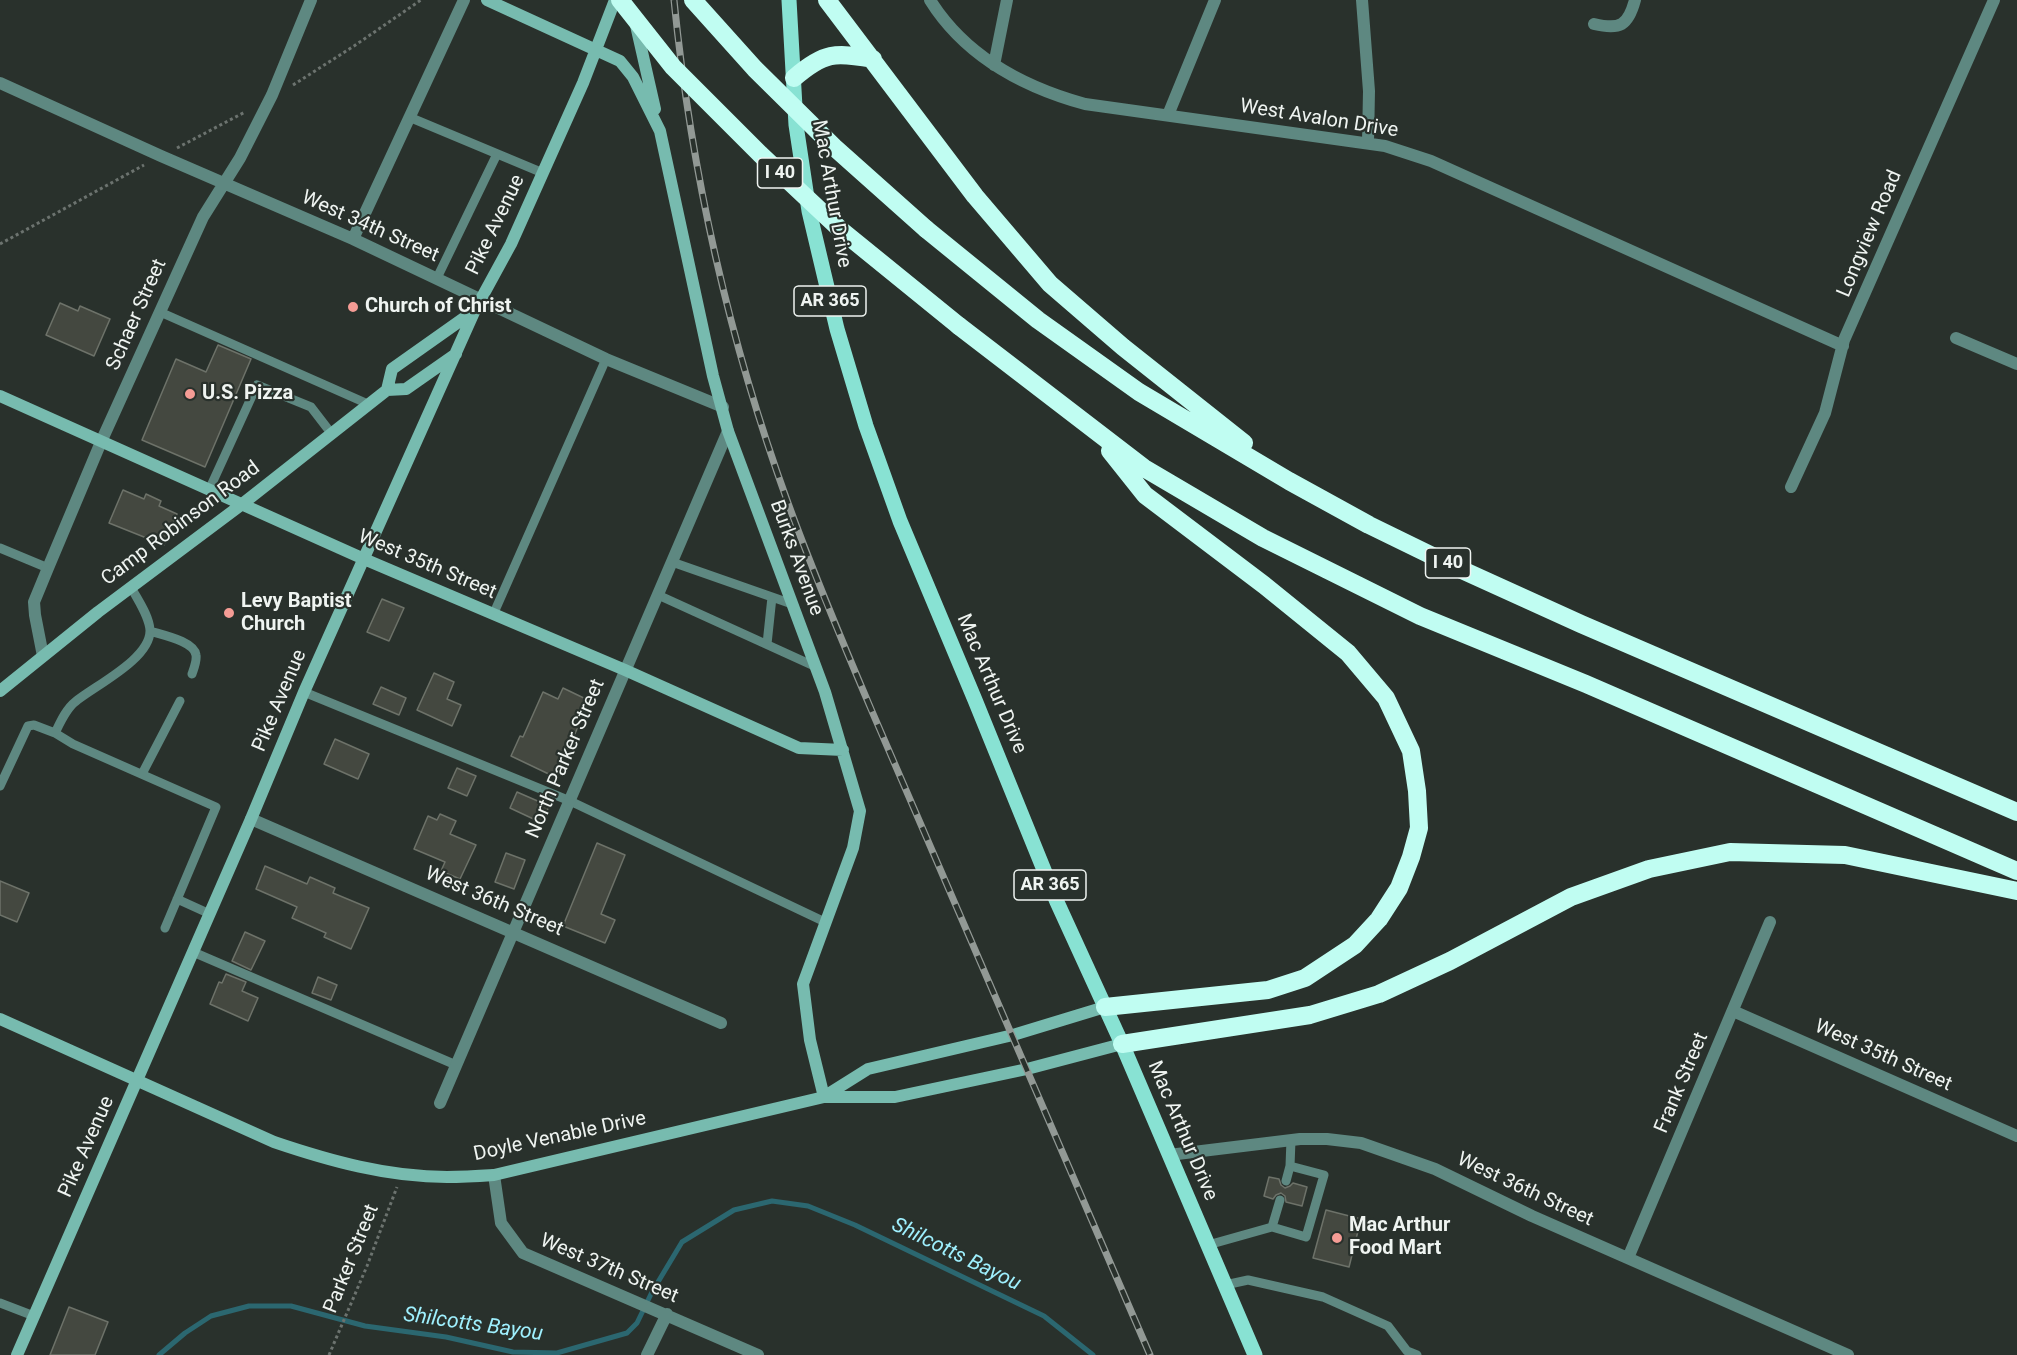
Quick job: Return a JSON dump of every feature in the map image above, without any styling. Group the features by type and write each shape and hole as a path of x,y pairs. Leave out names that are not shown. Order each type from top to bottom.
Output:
{"highway":[{"name":"I 40","path":"620,0 674,67 760,154 842,231 1093,431 1144,468 1200,503 1263,538 1420,616 1605,692 2017,871"},
{"name":"I 40","path":"693,0 771,85 834,147 926,229 1038,320 1139,392 1289,481 1369,525 1451,565 2017,812"},
{"path":"827,0 975,196 1050,284 1123,347 1198,405 1289,481"},
{"path":"794,78 812,63 829,56 844,54 873,59"},
{"path":"1093,431 1145,495 1264,585 1348,653 1386,698 1411,751 1417,791 1419,828 1399,888 1379,920 1355,945 1305,978 1268,990 1105,1007"},
{"path":"1122,1044 1310,1015 1379,994 1450,961 1571,897 1649,869 1730,852 1845,855 2017,891"}],"main road":[{"name":"Burks Avenue","path":"487,0 615,58 628,69 660,131 713,376 728,430 825,692 860,811 847,866 803,984 810,1040 824,1097"},
{"name":"Pike Avenue","path":"17,1355 210,914 304,692 478,305 511,244 543,173 615,0"},
{"path":"630,0 660,131"},
{"name":"Mac Arthur Drive","path":"789,0 796,125 809,211 837,329 866,426 904,531 1058,902 1122,1044 1255,1355"},
{"name":"Camp Robinson Road","path":"387,390 392,369 478,305"},
{"name":"Camp Robinson Road","path":"0,691 368,404 387,390 405,389 457,353"},
{"name":"West 35th Street","path":"0,396 241,505 625,670 799,748 843,750"},
{"name":"Doyle Venable Drive","path":"824,1097 868,1069 1013,1035 1105,1007"},
{"path":"0,1019 136,1081"},
{"name":"Doyle Venable Drive","path":"136,1081 274,1142 344,1164 401,1174 447,1177 494,1175 824,1097 895,1097 1027,1069 1122,1044"}],"street":[{"name":"Schaer Street","path":"43,656 34,615 34,602 101,442 203,217 272,95 310,0"},
{"path":"353,239 464,0"},
{"name":"West Avalon Drive","path":"930,0 944,20 964,41 994,65 1035,88 1085,104 1385,146 1431,161 1843,346"},
{"path":"994,65 1007,0"},
{"path":"1168,115 1215,0"},
{"path":"1362,0 1369,92 1368,142"},
{"path":"1594,24 1613,27 1620,25 1631,15 1635,0"},
{"name":"Longview Road","path":"1791,487 1826,413 1843,346 1994,0"},
{"name":"West 34th Street","path":"0,83 353,239 437,279 478,305 723,406"},
{"path":"1956,338 2017,364"},
{"name":"North Parker Street","path":"440,1103 728,430"},
{"name":"West 36th Street","path":"251,819 721,1023"},
{"name":"Frank Street","path":"1628,1258 1770,922"},
{"name":"West 35th Street","path":"1733,1011 2017,1136"},
{"name":"West 36th Street","path":"1169,1155 1291,1140 1327,1139 1360,1143 1435,1168 1532,1216 1848,1355"},
{"name":"West 37th Street","path":"494,1175 501,1223 523,1253 758,1355"},
{"path":"647,1355 665,1313"}],"lane":[{"path":"409,117 543,173"},
{"path":"437,279 497,154"},
{"path":"160,312 368,404"},
{"path":"494,615 606,359"},
{"path":"209,490 257,385 311,407 331,433"},
{"path":"0,548 48,568"},
{"path":"672,562 792,604"},
{"path":"55,733 73,703 126,666 146,644 150,631 146,617 131,587"},
{"path":"657,595 814,666"},
{"path":"767,644 772,597"},
{"path":"150,631 183,642 193,648 196,655 192,674"},
{"path":"304,692 570,801 825,922"},
{"path":"142,774 180,700"},
{"path":"0,786 28,726 34,725 216,807 165,928"},
{"path":"177,900 210,914"},
{"path":"193,952 456,1065"},
{"path":"1208,1245 1272,1227 1306,1237 1324,1175 1286,1175 1291,1140"},
{"path":"1272,1227 1277,1203"},
{"path":"1225,1285 1248,1280 1323,1297 1388,1326 1407,1351 1417,1355"},
{"path":"0,1303 34,1316"}],"path":[{"path":"0,244 255,107 354,46 421,0"},
{"name":"Parker Street","path":"329,1355 401,1174"}],"building":[{"path":"60,303 78,311 80,306 110,319 94,356 46,335"},
{"path":"218,345 251,359 205,467 142,440 176,359 206,372"},
{"path":"123,490 144,499 146,494 161,501 159,506 177,514 164,545 109,523"},
{"path":"382,599 404,608 389,641 367,632"},
{"path":"434,673 454,682 447,699 461,705 452,726 417,710"},
{"path":"381,687 406,698 399,715 373,704"},
{"path":"563,688 590,701 555,777 511,756 520,736 523,737 543,692 558,699"},
{"path":"335,739 369,754 358,779 324,764"},
{"path":"457,768 476,776 467,796 448,788"},
{"path":"517,792 549,806 542,823 510,808"},
{"path":"440,814 456,821 450,834 476,845 460,879 441,871 445,862 414,849 428,816 437,820"},
{"path":"597,843 625,855 601,914 615,920 605,943 563,926"},
{"path":"506,853 525,860 514,889 495,882"},
{"path":"265,866 307,884 310,877 335,888 333,893 369,908 351,949 324,937 326,933 292,918 297,907 256,889"},
{"path":"0,881 29,893 17,922 0,915"},
{"path":"245,932 265,941 251,970 232,961"},
{"path":"226,974 246,982 242,991 258,998 248,1021 210,1004 219,982 222,983"},
{"path":"318,977 337,985 331,1000 312,993"},
{"path":"1269,1177 1279,1179 1285,1188 1293,1183 1307,1187 1302,1206 1286,1202 1285,1196 1281,1193 1273,1199 1264,1196"},
{"name":"Mac Arthur Food Mart","path":"1326,1210 1361,1219 1349,1267 1313,1258"},
{"path":"69,1307 108,1322 95,1355 50,1355"}],"waterway":[{"name":"Shilcotts Bayou","path":"159,1355 185,1333 211,1316 249,1306 291,1306 365,1326 446,1337 513,1352 557,1353 627,1333 637,1323 652,1292 682,1242 734,1210 772,1201 808,1206 855,1225 1044,1316 1093,1355"}],"railway":[{"path":"674,0 691,128 715,255 748,380 788,503 860,683 1150,1355"}],"place":[{"name":"Church of Christ","path":"353,307"},
{"name":"U.S. Pizza","path":"190,394"},
{"name":"Levy Baptist Church","path":"229,613"},
{"name":"Mac Arthur Food Mart","path":"1337,1238"}]}
